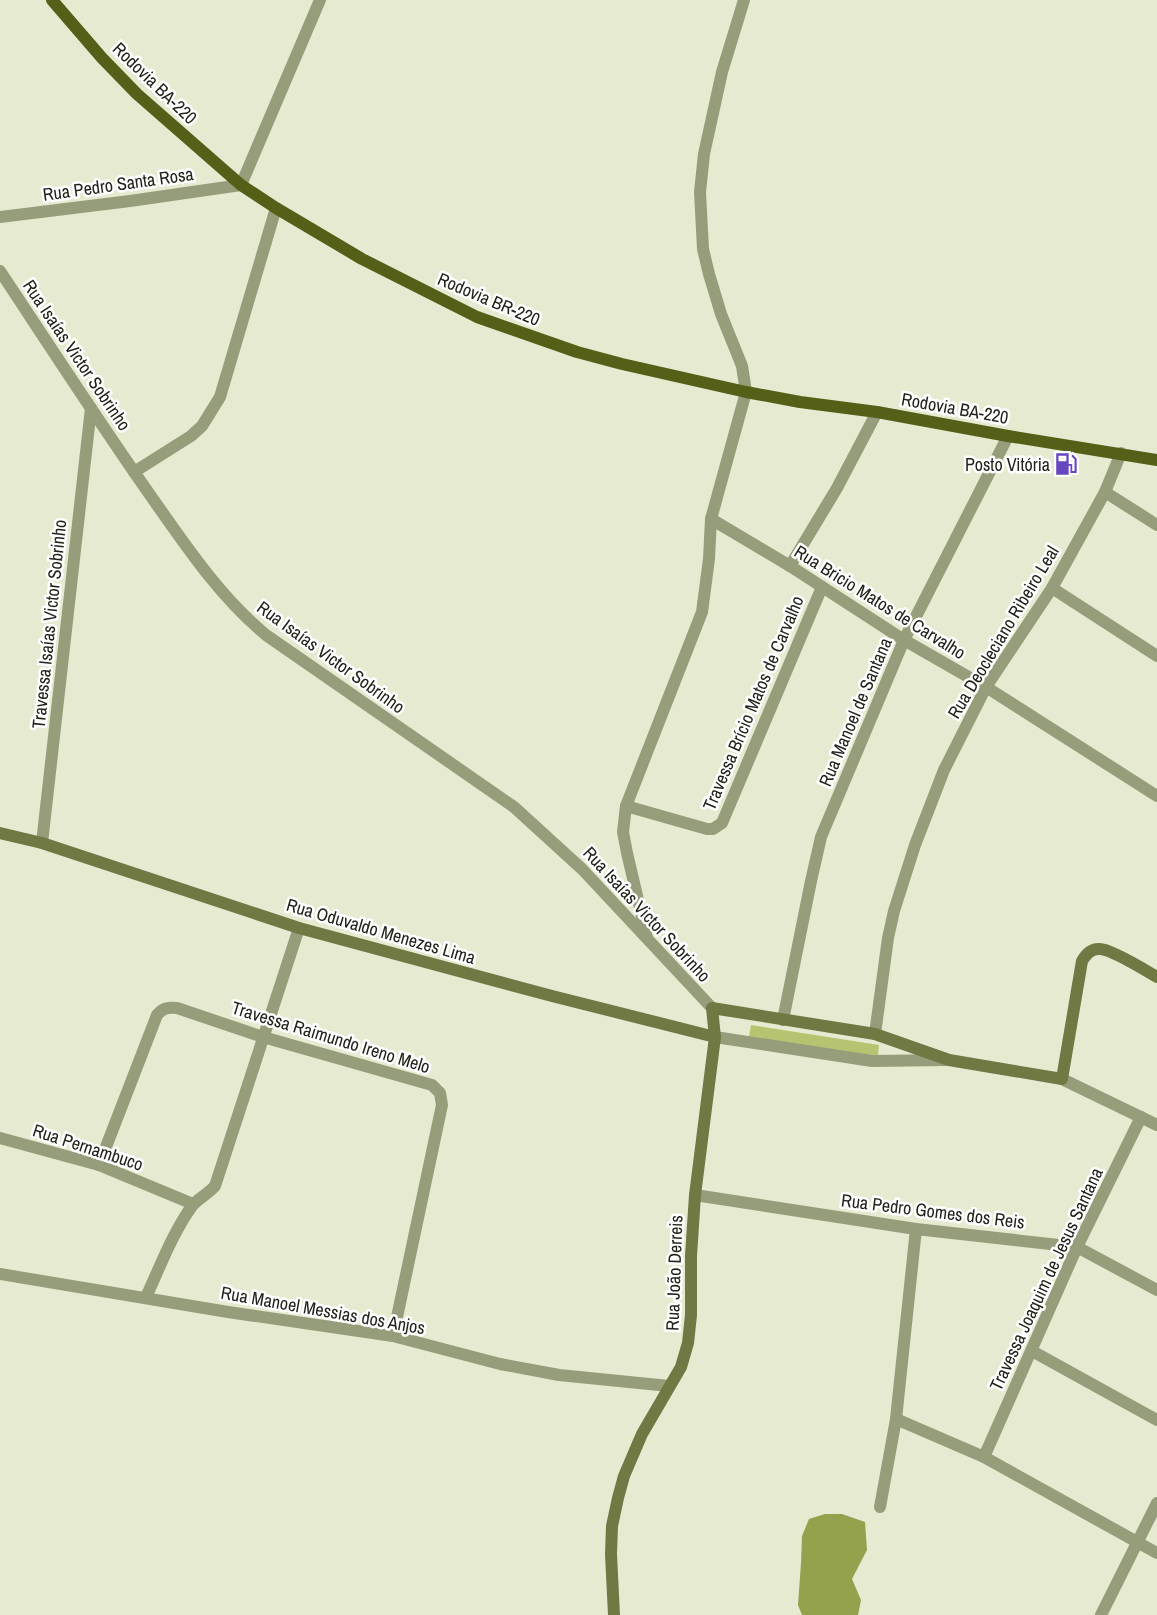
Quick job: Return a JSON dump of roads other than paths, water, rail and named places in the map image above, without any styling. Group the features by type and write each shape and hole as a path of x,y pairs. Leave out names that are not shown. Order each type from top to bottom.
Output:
{"main road":[{"name":"Rodovia BA-220","path":"52,0 102,58 138,94 241,185"},
{"name":"Rodovia BR-220","path":"241,185 276,208 388,273 477,317 577,352 746,392"},
{"name":"Rodovia BA-220","path":"746,392 800,402 877,412 1008,436 1157,460"}],"street":[{"path":"241,185 320,0"},
{"path":"648,939 626,853 623,832 626,806 702,612 709,559 711,519 746,392 742,366 721,314 703,248 700,192 706,144 722,72 744,0"},
{"name":"Rua Pedro Santa Rosa","path":"0,217 241,185"},
{"path":"134,472 191,436 202,426 220,397 276,208"},
{"name":"Rua Isaías Victor Sobrinho","path":"0,271 90,408 202,569 246,618 266,635 514,807 582,869 712,1008"},
{"name":"Travessa Isaías Victor Sobrinho","path":"42,843 90,408"},
{"path":"790,566 837,488 877,412"},
{"name":"Rua Manoel de Santana","path":"783,1020 821,837 904,640 1008,436"},
{"name":"Rua Deocleciano Ribeiro Leal","path":"874,1034 888,938 894,911 915,845 944,770 986,688 1052,588 1105,492 1121,453"},
{"path":"1105,492 1157,524"},
{"name":"Rua Bricio Matos de Carvalho","path":"711,519 790,566 904,640 986,688 1157,796"},
{"name":"Travessa Brício Matos de Carvalho","path":"626,806 707,829 718,827 722,823 822,587"},
{"path":"1052,588 1157,656"},
{"name":"Rua Oduvaldo Menezes Lima","path":"0,833 42,843 299,928 552,996 716,1037"},
{"path":"146,1297 177,1231 193,1204 203,1198 215,1186 299,928"},
{"path":"1062,1079 1082,961 1085,955 1090,951 1102,948 1157,977"},
{"name":"Travessa Raimundo Ireno Melo","path":"99,1165 157,1015 166,1008 177,1008 263,1037 432,1085 440,1093 442,1106 393,1336"},
{"path":"712,1008 874,1034 949,1060 1062,1079 1157,1125"},
{"name":"Rua João Derreis","path":"614,1615 611,1554 612,1526 624,1476 642,1434 681,1367 688,1344 691,1315 691,1256 695,1195 716,1037 712,1008"},
{"path":"716,1037 872,1061 949,1060"},
{"name":"Travessa Joaquim de Jesus Santana","path":"984,1457 1077,1247 1141,1117"},
{"name":"Rua Pernambuco","path":"0,1138 99,1165 193,1204"},
{"name":"Rua Pedro Gomes dos Reis","path":"695,1195 916,1229 1077,1247 1157,1290"},
{"path":"880,1506 896,1419 916,1229"},
{"name":"Rua Manoel Messias dos Anjos","path":"0,1274 228,1312 393,1336 500,1364 560,1375 669,1386"},
{"path":"1032,1351 1157,1420"},
{"path":"896,1419 984,1457 1157,1553"},
{"path":"1101,1615 1157,1503"}],"place":[{"name":"Posto Vitória","path":"1066,464"}]}
